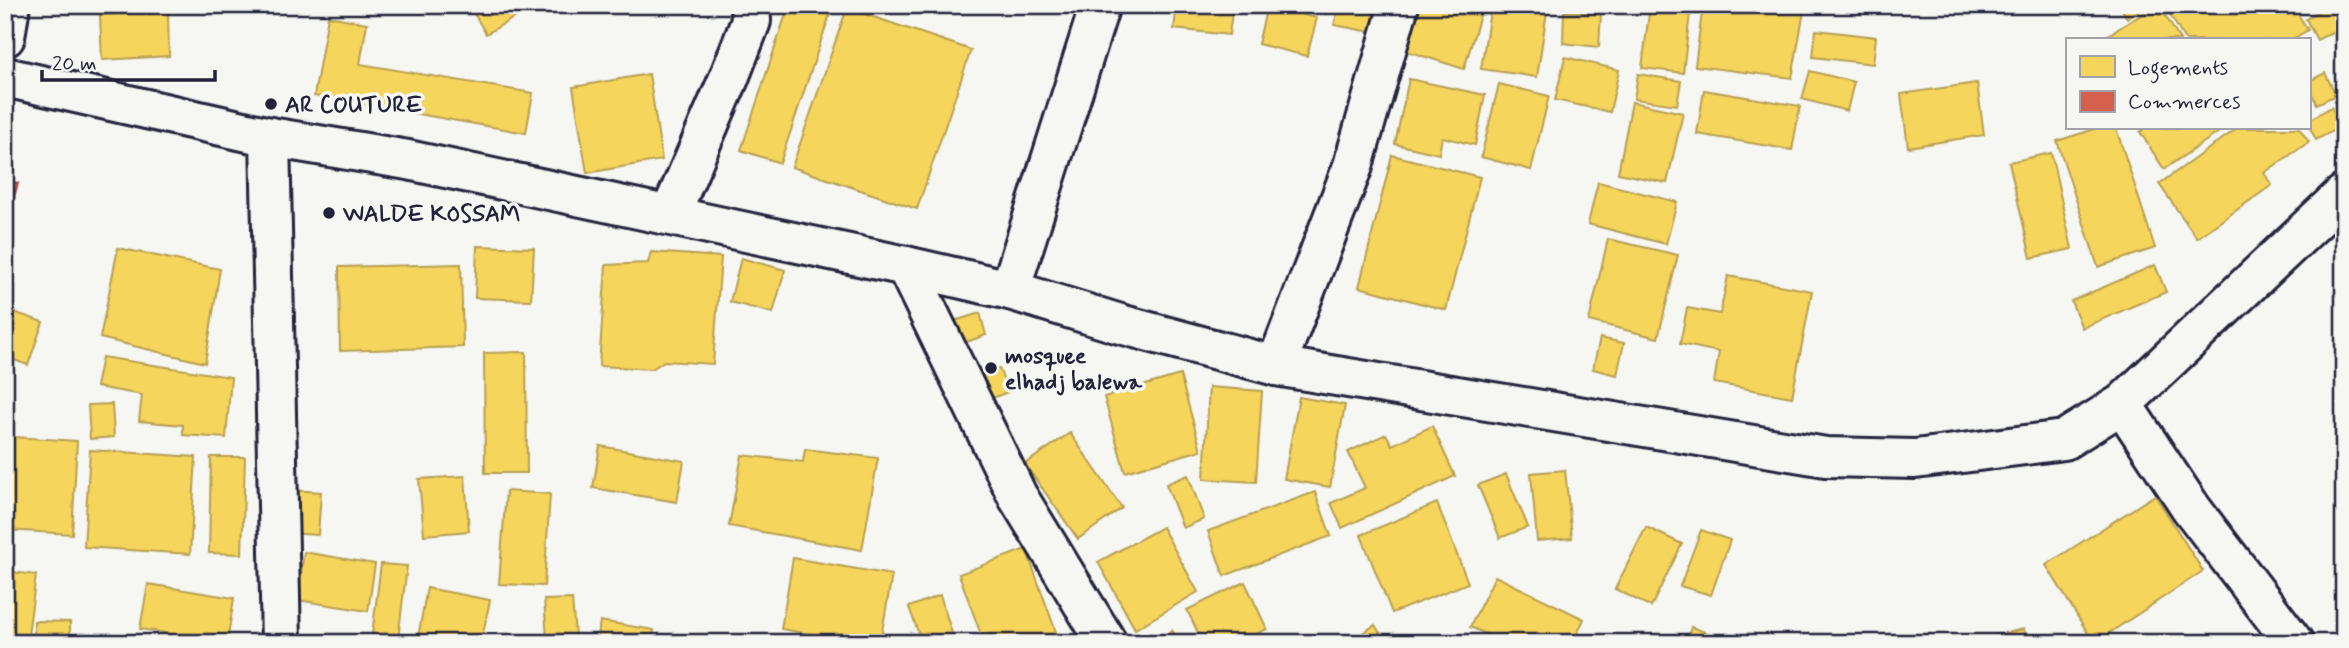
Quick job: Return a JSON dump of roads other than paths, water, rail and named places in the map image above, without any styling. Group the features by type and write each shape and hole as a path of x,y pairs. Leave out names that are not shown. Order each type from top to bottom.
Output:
{"street":[{"path":"5,37 10,5"},
{"path":"670,215 751,21 750,5"},
{"path":"1010,290 1100,5"},
{"path":"1276,366 1353,166 1399,5"},
{"path":"5,77 270,137 408,160 906,266 1010,290 1120,324 1276,366 1826,457 1914,459 2064,440 2122,404 2344,194"},
{"path":"270,137 281,643"},
{"path":"906,266 1018,498 1107,643"},
{"path":"2122,404 2191,508 2294,643"}],"place":[{"name":"AR COUTURE","path":"271,104"},
{"name":"WALDE KOSSAM","path":"329,213"},
{"name":"mosquee elhadj balewa","path":"991,368"}]}
